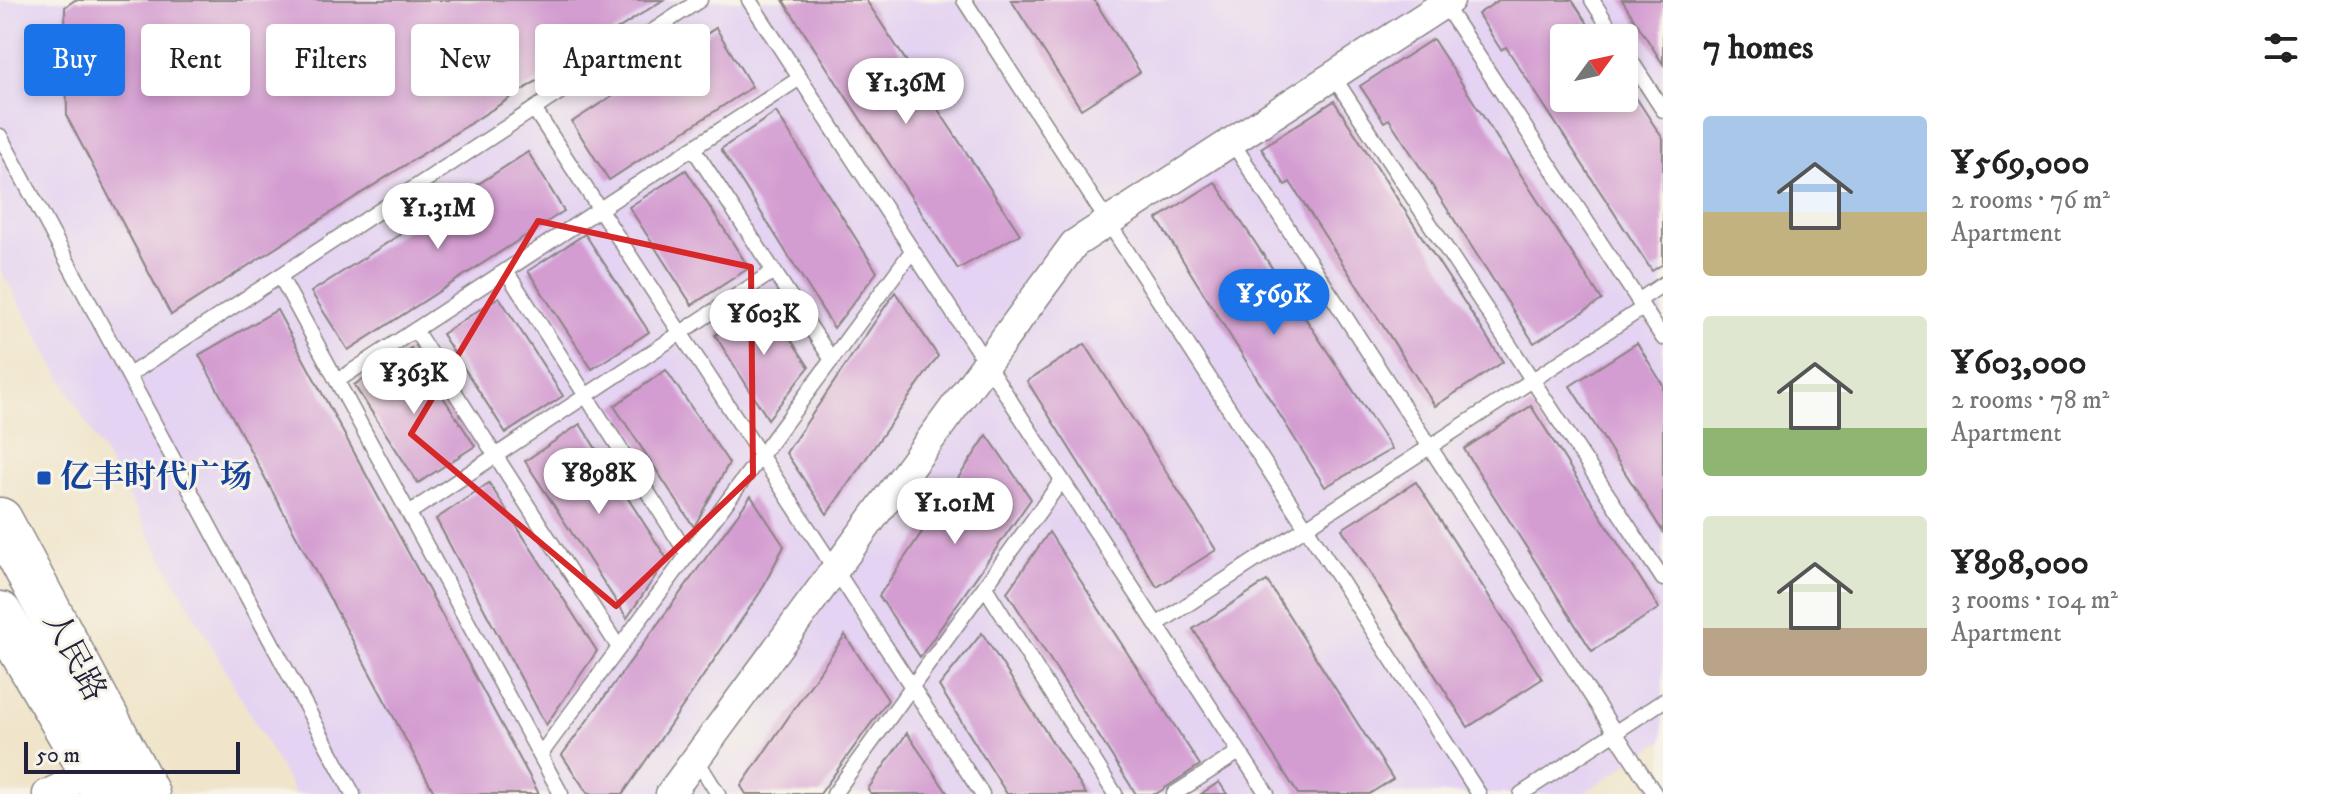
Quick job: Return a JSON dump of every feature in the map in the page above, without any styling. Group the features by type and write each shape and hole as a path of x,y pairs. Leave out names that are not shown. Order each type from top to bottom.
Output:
{"main road":[{"name":"人民路","path":"0,520 147,794"},
{"name":"人民路","path":"0,614 99,783"}],"street":[{"path":"670,794 1074,244 1447,2"},
{"path":"47,794 99,783"}],"lane":[{"path":"129,375 700,0"},
{"path":"749,0 1267,794"},
{"path":"964,0 1479,794"},
{"path":"1592,0 1607,24"},
{"path":"1447,2 1663,338"},
{"path":"1638,72 1663,110"},
{"path":"1333,76 1663,579"},
{"path":"337,381 800,78"},
{"path":"534,109 982,794"},
{"path":"0,136 353,794"},
{"path":"1232,142 1655,794"},
{"path":"693,148 832,360"},
{"path":"540,755 912,251"},
{"path":"506,271 688,555"},
{"path":"409,513 774,271"},
{"path":"280,276 561,794"},
{"path":"1156,625 1532,380 1641,304 1663,284"},
{"path":"415,330 619,648"},
{"path":"834,794 848,788 912,687 1062,480"},
{"path":"985,587 1115,794"},
{"path":"1521,794 1663,701"},
{"path":"1174,794 1239,752"},
{"path":"696,759 718,794"}],"highlighted area":[{"path":"538,221 751,267 753,475 616,606 411,434"}],"shaded area":[{"name":"亿丰时代广场","path":"0,0 1663,0 1663,740 1583,794 295,794 0,269"}],"building":[{"path":"75,0 663,0 626,24 535,24 535,82 519,92 519,24 411,24 411,96 513,96 171,315 67,117 67,96 125,96 125,24 65,24 65,7"},
{"path":"783,0 866,0 1020,234 958,269"},
{"path":"1011,0 1094,0 1140,72 1081,109"},
{"path":"1499,0 1572,0 1588,24 1550,24 1550,112 1638,112 1638,101 1663,139 1663,264 1652,271 1506,47 1501,50 1478,14"},
{"path":"1622,0 1663,0 1663,64 1638,24"},
{"path":"716,28 752,87 609,180 572,122 612,96 710,96 710,32"},
{"path":"1433,39 1602,300 1534,343 1389,119 1384,122 1360,86"},
{"path":"1334,101 1503,362 1435,406 1290,182 1285,185 1261,148"},
{"path":"776,112 877,272 834,328 721,149"},
{"path":"528,152 564,211 348,350 311,292"},
{"path":"686,170 749,268 692,305 629,207"},
{"path":"1215,182 1392,449 1325,487 1157,219"},
{"path":"585,234 649,332 592,369 528,271"},
{"path":"895,292 938,356 827,514 786,453"},
{"path":"499,297 563,396 506,433 442,334"},
{"path":"766,302 809,367 768,419 715,335"},
{"path":"277,310 539,794 435,794 199,355"},
{"path":"1637,343 1663,385 1663,532 1570,386"},
{"path":"1085,344 1216,550 1157,587 1027,381"},
{"path":"411,348 475,446 418,483 354,385"},
{"path":"666,370 729,463 694,527 614,406"},
{"path":"1531,406 1659,608 1592,651 1464,449"},
{"path":"580,424 667,559 627,618 525,461"},
{"path":"987,435 1031,499 920,657 879,596"},
{"path":"1416,482 1542,679 1468,727 1342,529"},
{"path":"489,483 597,651 546,725 436,519"},
{"path":"751,496 784,546 761,591 623,794 588,794 562,755"},
{"path":"1049,532 1200,765 1156,794 1136,794 1007,592"},
{"path":"1267,581 1393,779 1369,794 1298,794 1193,629"},
{"path":"982,633 1086,794 1007,794 939,686"},
{"path":"845,635 888,700 820,794 746,794 741,786"},
{"path":"907,733 948,794 871,794 868,789"},
{"path":"1219,782 1227,794 1201,794"}],"place":[{"name":"亿丰时代广场","path":"44,478"}]}
